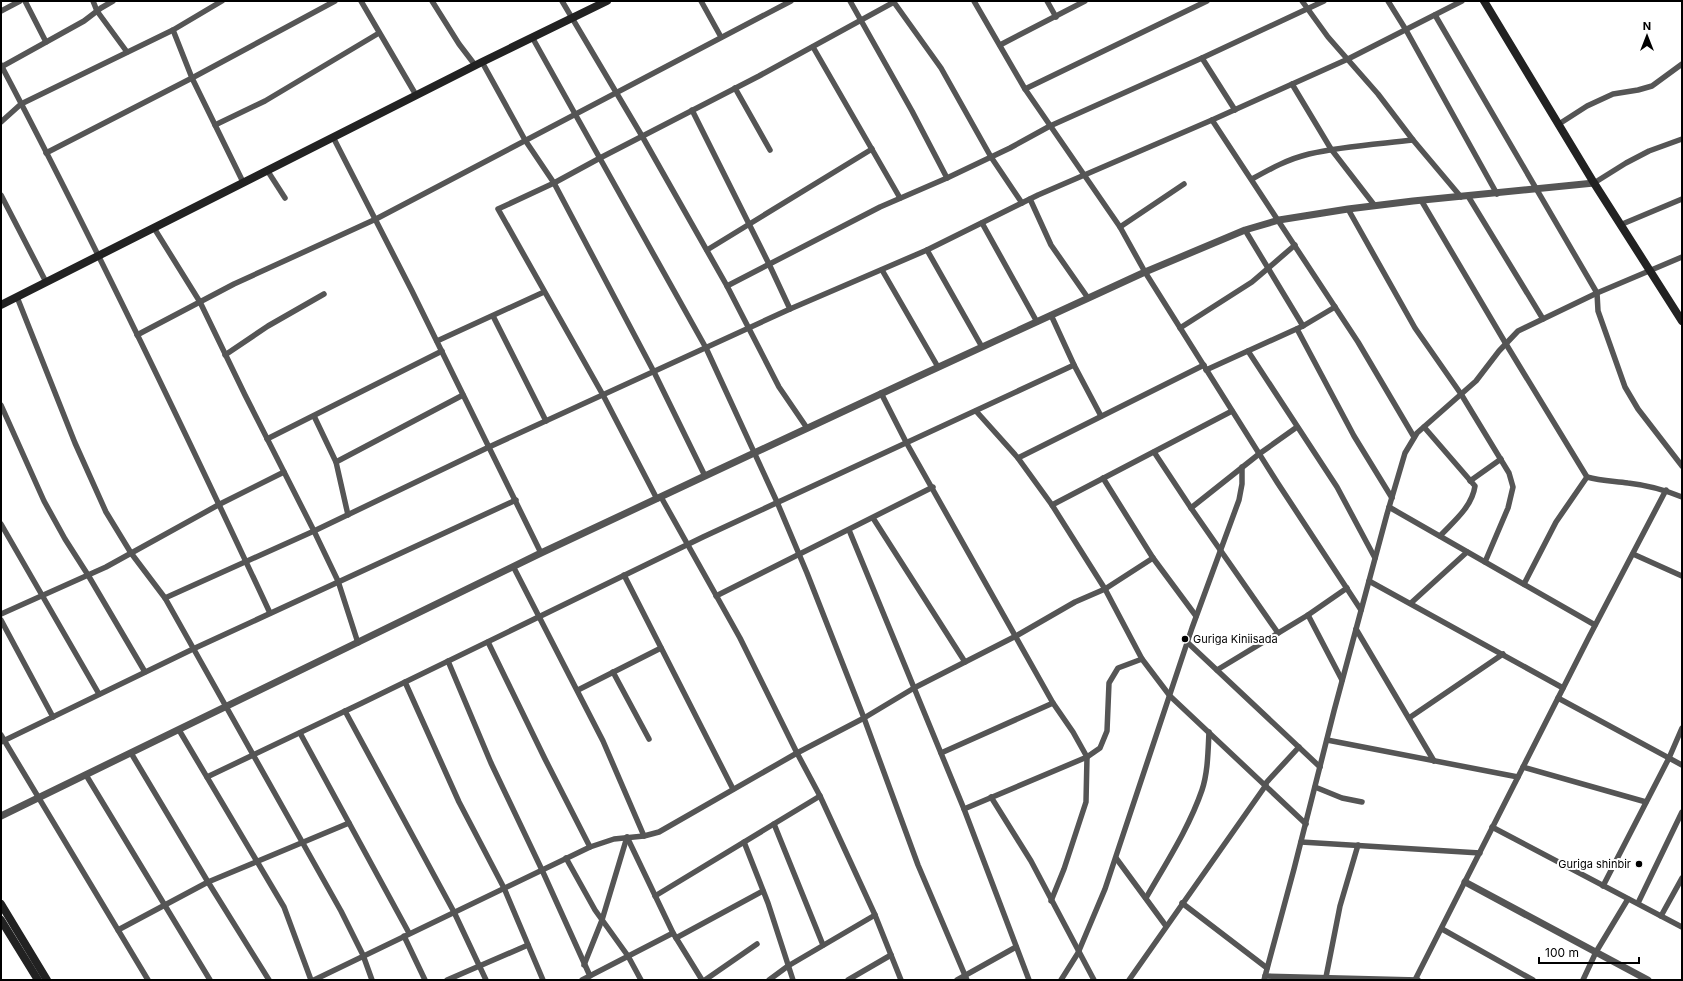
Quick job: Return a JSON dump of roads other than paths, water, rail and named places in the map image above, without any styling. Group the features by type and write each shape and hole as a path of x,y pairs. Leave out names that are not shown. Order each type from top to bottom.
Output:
{"main road":[{"path":"1,304 479,63 608,1"},
{"path":"1484,1 1594,183 1682,321"},
{"path":"1,904 47,980"},
{"path":"1,920 38,980"}],"street":[{"path":"1,11 20,1"},
{"path":"25,1 46,42"},
{"path":"93,1 97,10 127,52"},
{"path":"113,1 97,10 84,21 1,66 98,256 220,504 270,613"},
{"path":"1,122 21,104 173,30 222,1"},
{"path":"46,153 192,78 335,1"},
{"path":"361,1 416,95"},
{"path":"432,1 458,44 479,63 525,140 554,183 654,372 705,476"},
{"path":"562,1 707,250 779,387 807,428"},
{"path":"701,1 721,37"},
{"path":"136,335 234,284 376,219 791,1"},
{"path":"850,1 862,20 947,178"},
{"path":"974,1 1025,88 1084,176 1120,226 1145,272 1259,454 1361,610"},
{"path":"1047,1 1056,17"},
{"path":"1000,45 1085,1"},
{"path":"1025,88 1207,1"},
{"path":"1302,1 1328,37 1378,94 1413,140 1464,197 1543,319"},
{"path":"727,286 900,198 991,157 1050,126 1202,58 1324,1"},
{"path":"1388,1 1406,30 1497,194"},
{"path":"165,598 314,531 489,447 790,309 927,250 1030,199 1236,110 1348,59 1462,1"},
{"path":"901,980 875,915 820,796 740,638 659,498 603,395 498,209 554,183 813,47 894,2 941,68 991,157 1022,203"},
{"path":"1435,15 1597,294 1598,311 1625,387 1638,409 1682,466"},
{"path":"173,30 192,78 243,182"},
{"path":"215,125 264,101 379,33"},
{"path":"532,37 706,348 777,502 800,556 864,718 918,865 966,978"},
{"path":"813,47 900,198"},
{"path":"1202,58 1236,110"},
{"path":"1559,124 1587,106 1613,94 1652,86 1682,64"},
{"path":"1292,84 1331,149 1375,206"},
{"path":"735,88 770,150"},
{"path":"692,110 750,225 790,309"},
{"path":"1212,120 1358,342 1414,437"},
{"path":"333,137 442,351 541,554"},
{"path":"1,816 541,554 881,393 1145,272 1245,230 1279,220 1348,209 1594,183 1649,151 1682,139"},
{"path":"1252,179 1279,164 1307,154 1331,149 1413,140"},
{"path":"707,250 872,149"},
{"path":"268,170 285,198"},
{"path":"1120,226 1184,184"},
{"path":"1,195 46,282"},
{"path":"1030,199 1051,244 1088,298"},
{"path":"1620,225 1682,199"},
{"path":"1422,200 1506,344 1587,478 1666,490 1682,497"},
{"path":"1348,209 1415,328 1461,394 1509,472 1513,486 1508,508 1485,562"},
{"path":"982,223 1037,322"},
{"path":"154,228 200,302 225,355 314,531 338,581 358,643"},
{"path":"1245,230 1303,326"},
{"path":"1180,328 1252,282 1295,245"},
{"path":"927,250 982,347"},
{"path":"1666,490 1595,625 1416,980 1326,977 1265,978 1342,680 1389,507 1405,453 1414,437 1476,381 1518,331 1597,294 1682,257"},
{"path":"882,270 938,367"},
{"path":"437,342 544,292"},
{"path":"225,355 268,326 324,294"},
{"path":"17,297 78,450 106,512 130,553 165,598 225,708 303,843 363,955 372,980"},
{"path":"1018,458 1101,416 1205,367 1248,351 1297,329 1335,307"},
{"path":"1051,315 1074,365 1101,416"},
{"path":"493,316 546,421"},
{"path":"1297,329 1354,436 1392,498"},
{"path":"267,439 442,351"},
{"path":"1248,351 1337,487 1375,558"},
{"path":"207,777 540,617 687,544 1074,365"},
{"path":"881,393 906,442 933,487 1053,703 1073,732 1087,757 1086,802 1064,869 1051,901"},
{"path":"336,462 463,395"},
{"path":"1,405 44,501 65,539 88,574 145,672"},
{"path":"1052,505 1232,410"},
{"path":"976,411 1018,458 1052,505 1105,589 1142,660 1170,696 1306,824"},
{"path":"314,416 336,462 348,515"},
{"path":"1191,508 1259,454 1298,427"},
{"path":"1424,427 1474,486 1473,497 1466,508 1440,536"},
{"path":"1154,452 1278,633"},
{"path":"1470,481 1501,459"},
{"path":"1061,980 1078,953 1105,889 1116,858 1187,642 1239,500 1242,484 1242,467"},
{"path":"1,614 42,596 130,553 220,504 284,472"},
{"path":"1103,478 1153,558 1196,616"},
{"path":"1524,584 1556,522 1587,478"},
{"path":"716,596 800,556 933,487"},
{"path":"3,741 193,649 516,500"},
{"path":"1389,507 1595,625"},
{"path":"873,518 965,662"},
{"path":"1,524 99,694"},
{"path":"848,530 964,809 1029,980"},
{"path":"1410,604 1467,552"},
{"path":"1633,554 1682,576"},
{"path":"179,730 284,907 312,980 590,847 614,839 644,836 659,832 797,753 864,718 914,688 1016,636 1075,602 1105,589 1153,558"},
{"path":"514,568 603,741 644,836"},
{"path":"624,575 733,789"},
{"path":"1369,580 1563,688"},
{"path":"1217,670 1308,615 1347,588"},
{"path":"1308,615 1342,680"},
{"path":"1,620 53,716"},
{"path":"1356,629 1434,761"},
{"path":"488,642 544,759 590,847"},
{"path":"1187,642 1320,767"},
{"path":"578,690 661,648"},
{"path":"1409,718 1503,654"},
{"path":"964,809 1087,757 1100,748 1107,731 1109,683 1118,668 1142,660"},
{"path":"448,661 490,763 542,870 584,965 586,979 628,956 674,936 763,891"},
{"path":"613,672 649,739"},
{"path":"405,682 459,802 504,888 543,980"},
{"path":"1558,698 1682,765"},
{"path":"941,753 1053,703"},
{"path":"345,711 454,912 486,980"},
{"path":"1603,886 1669,758 1682,728"},
{"path":"1146,898 1181,837 1202,789 1206,774 1209,732"},
{"path":"300,733 349,822 407,934 425,980"},
{"path":"1,735 3,741 148,980"},
{"path":"1327,740 1518,777"},
{"path":"1129,980 1266,785 1299,747"},
{"path":"131,753 208,882 269,980"},
{"path":"1523,767 1646,802"},
{"path":"86,775 210,980"},
{"path":"1315,787 1342,798 1362,802"},
{"path":"656,896 820,796"},
{"path":"991,797 1031,861 1078,953 1094,980"},
{"path":"1638,904 1682,812"},
{"path":"118,930 208,882 303,843 349,822"},
{"path":"774,824 823,945"},
{"path":"1492,827 1682,927"},
{"path":"627,837 674,936 704,980 757,944"},
{"path":"584,965 602,920 627,837"},
{"path":"744,842 763,891 793,980"},
{"path":"1301,842 1480,853"},
{"path":"1326,977 1340,906 1358,845"},
{"path":"566,858 602,920 628,956 641,980"},
{"path":"1116,858 1166,926"},
{"path":"1661,916 1680,886 1682,878"},
{"path":"1465,882 1648,980"},
{"path":"1583,980 1596,952 1628,898"},
{"path":"1182,903 1267,968"},
{"path":"769,980 788,966 875,915"},
{"path":"1442,929 1533,980"},
{"path":"447,980 528,945"},
{"path":"957,980 966,978 1016,947"},
{"path":"848,980 891,955"}],"place":[{"name":"Guriga Kiniisada","path":"1185,639"},
{"name":"Guriga shinbir","path":"1639,864"}]}
